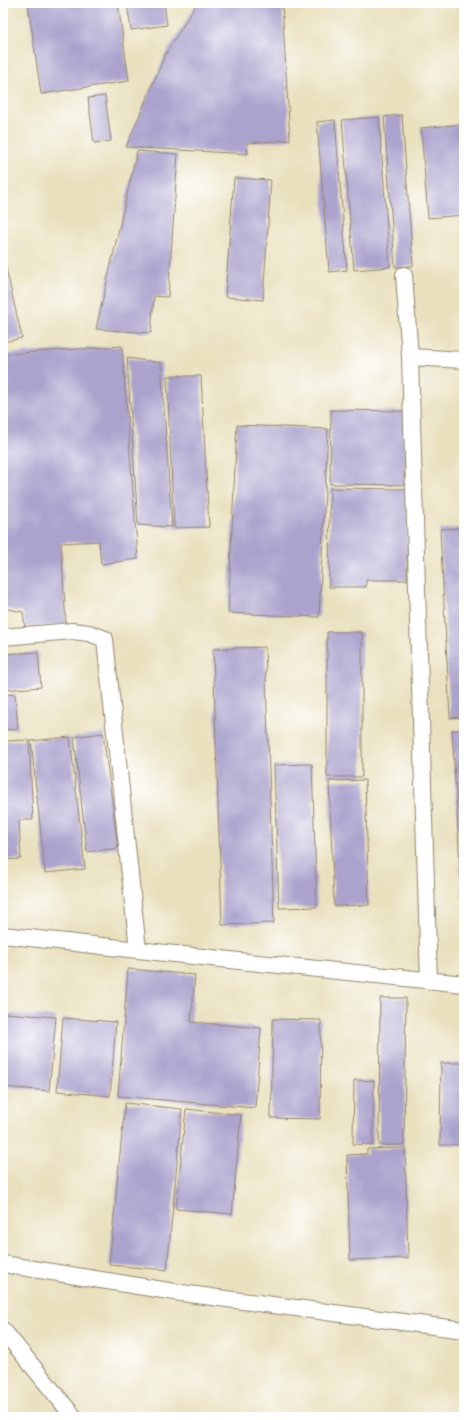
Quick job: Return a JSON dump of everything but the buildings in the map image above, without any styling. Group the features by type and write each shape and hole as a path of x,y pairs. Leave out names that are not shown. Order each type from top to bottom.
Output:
{"street":[{"path":"404,275 410,357 429,981"},
{"path":"410,357 464,360"},
{"path":"3,637 72,631 89,633 105,639 138,950"},
{"path":"3,935 464,984"},
{"path":"3,1264 181,1293 464,1330"},
{"path":"3,1330 74,1417"}]}
